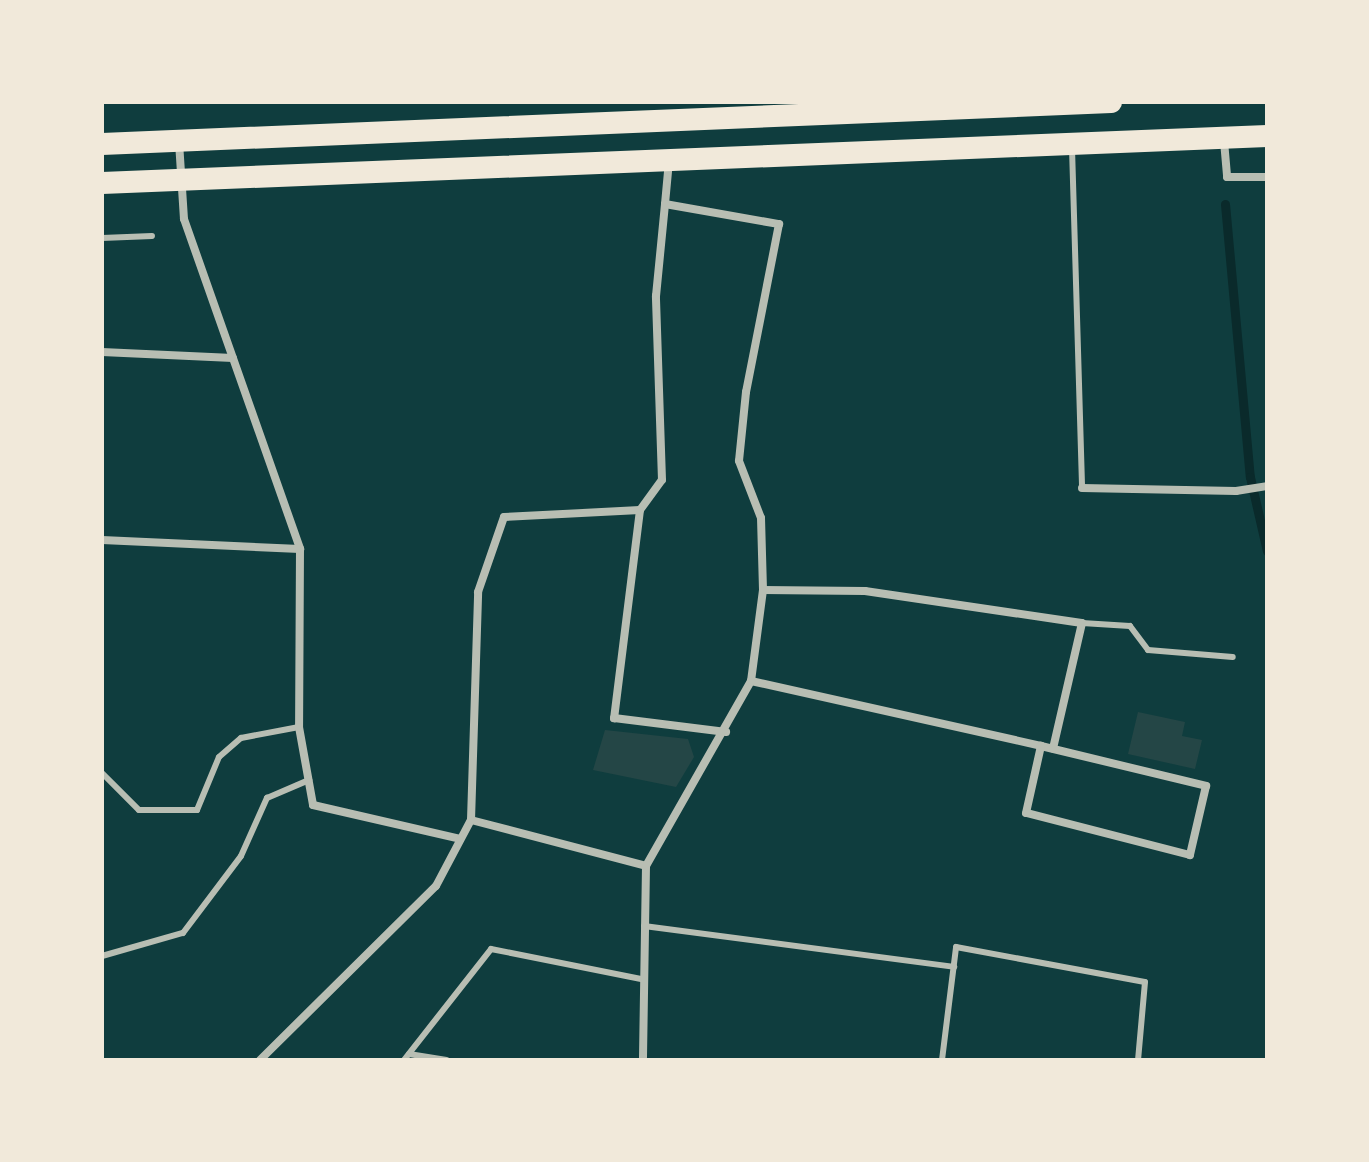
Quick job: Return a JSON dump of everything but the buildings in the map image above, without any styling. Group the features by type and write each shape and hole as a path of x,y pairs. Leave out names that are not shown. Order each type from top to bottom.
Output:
{"highway":[{"path":"102,144 1111,102"},
{"path":"102,183 1267,136"}],"street":[{"path":"1223,138 1227,177 1267,177"},
{"path":"179,141 184,219 300,549 299,727 313,805 460,839"},
{"path":"669,159 656,296 662,480 640,510 614,718 726,732"},
{"path":"643,1060 641,979 646,866 726,732 751,681 763,590 761,518 739,461 746,392 779,224 665,204"},
{"path":"102,352 233,358"},
{"path":"1082,488 1236,491 1267,486"},
{"path":"260,1060 436,886 471,820 478,592 504,517 640,510"},
{"path":"102,540 300,549"},
{"path":"763,590 865,591 1082,623 1053,749"},
{"path":"751,681 1041,746 1206,786 1190,855 1026,813 1041,746"},
{"path":"471,820 646,866"}],"lane":[{"path":"1071,143 1082,488"},
{"path":"102,238 152,236"},
{"path":"1082,623 1130,626 1148,650 1233,657"},
{"path":"102,773 139,810 197,810 207,777 241,738 299,727"},
{"path":"102,956 183,933 241,856 267,798 309,780"},
{"path":"642,925 954,967"},
{"path":"942,1060 956,947 1145,982 1138,1060"},
{"path":"407,1057 491,949 641,979"},
{"path":"407,1057 447,1060"}],"shaded area":[{"path":"1138,712 1185,722 1182,736 1202,740 1195,769 1128,754"},
{"path":"605,730 688,739 694,757 676,787 593,770"}],"waterway":[{"path":"1225,204 1250,477 1267,551"}]}
